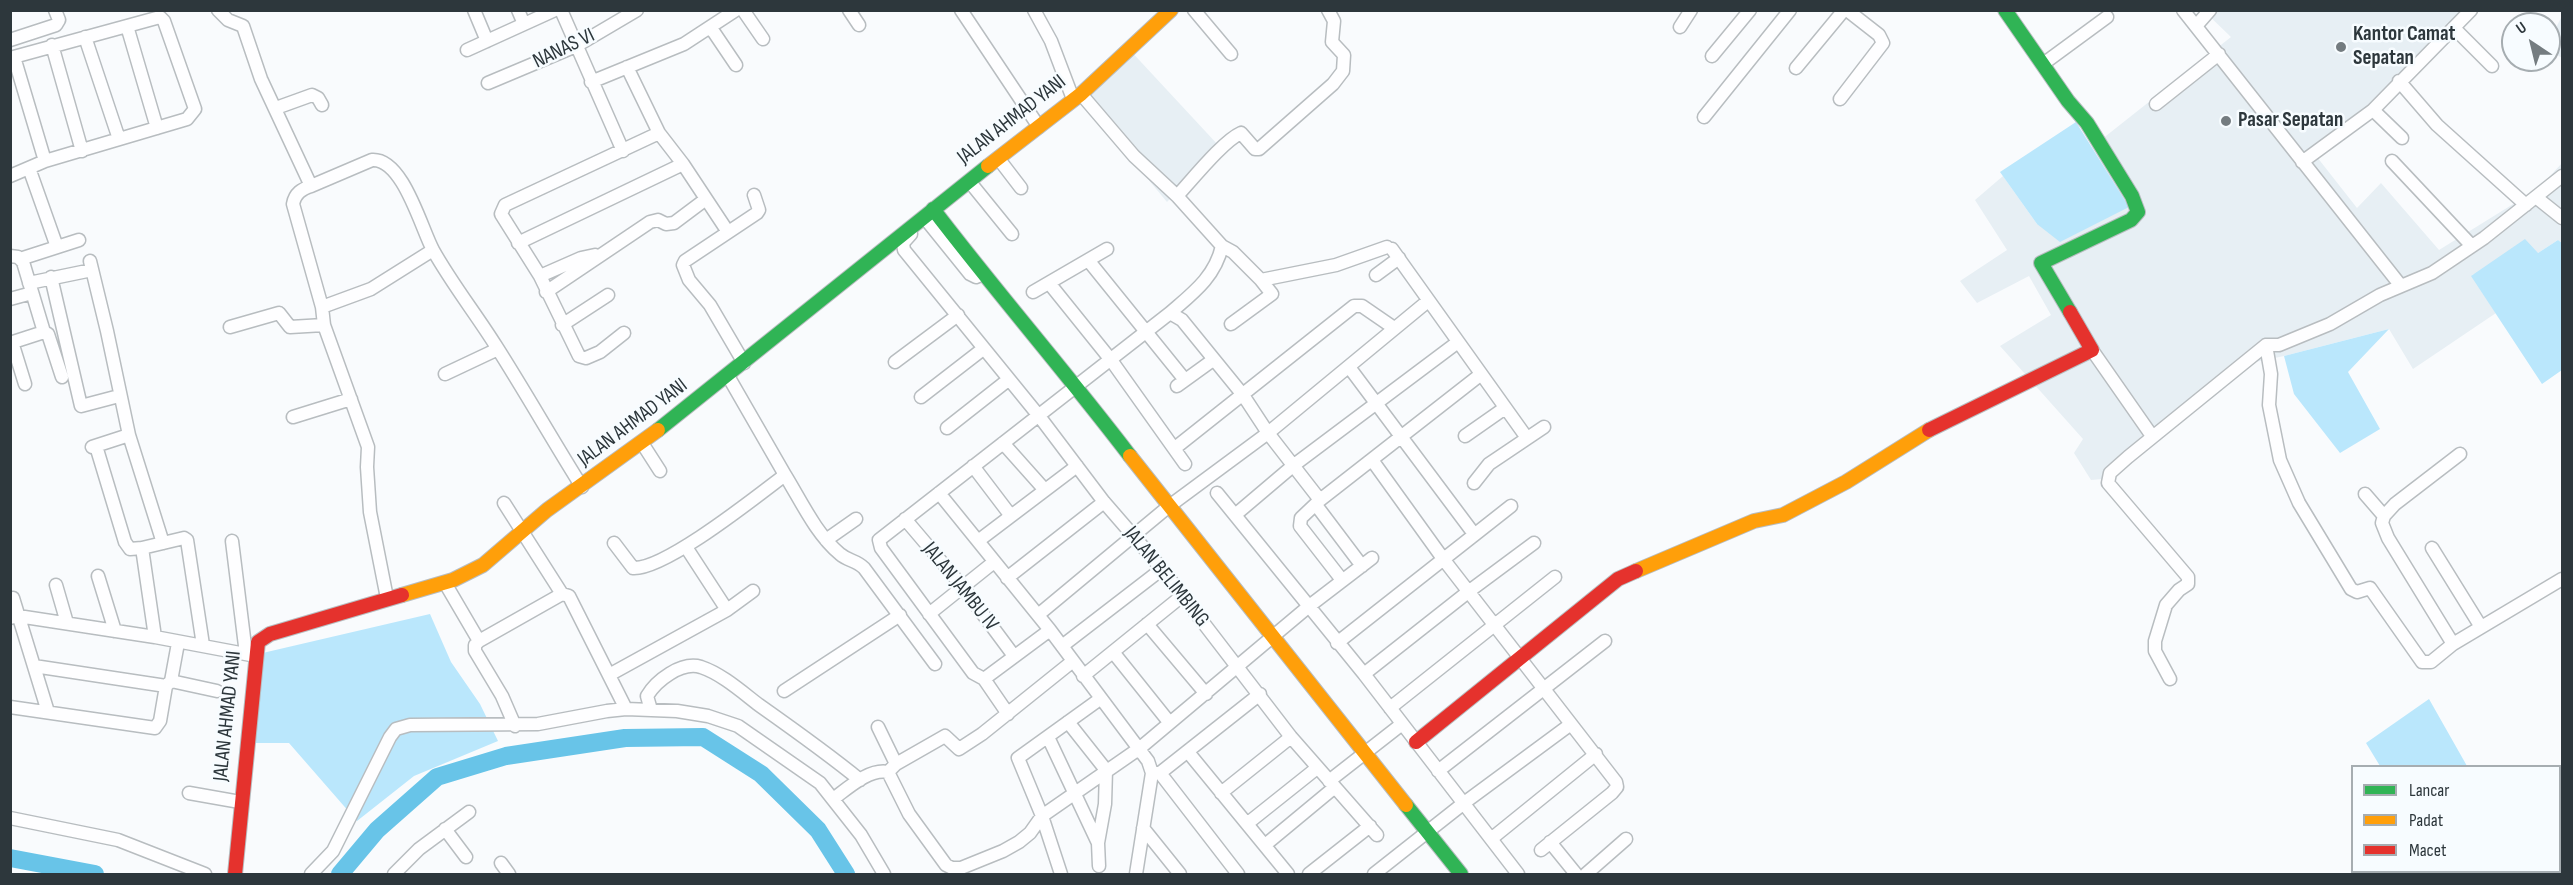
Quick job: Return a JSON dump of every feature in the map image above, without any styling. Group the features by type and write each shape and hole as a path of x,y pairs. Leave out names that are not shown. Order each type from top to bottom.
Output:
{"street":[{"path":"10,40 56,25 59,20 55,10"},
{"path":"218,10 228,20 243,26 261,79 311,186"},
{"path":"474,10 487,41"},
{"path":"518,10 524,24"},
{"path":"467,50 555,10"},
{"path":"561,10 623,151"},
{"name":"NANAS VI","path":"488,83 576,46 637,10"},
{"path":"591,82 684,44 736,10"},
{"path":"743,10 763,39"},
{"path":"849,10 859,25"},
{"path":"961,10 1039,127"},
{"path":"1034,10 1077,96 1134,156 1177,196 1222,246 1233,252 1261,280 1272,294 1231,324"},
{"name":"JALAN AHMAD YANI","path":"235,874 251,655 256,645 266,636 387,598 445,583 483,565 521,531 642,443 933,216 969,181 1077,96 1171,10"},
{"path":"1194,10 1231,54"},
{"path":"1177,196 1223,146 1237,135 1242,133 1255,149 1259,149 1334,84 1343,71 1344,61 1342,50 1332,42 1334,21 1328,10"},
{"path":"1680,27 1691,10"},
{"path":"1712,56 1750,10"},
{"path":"1704,117 1790,10"},
{"path":"1796,68 1845,10 1880,35 1883,43 1840,99"},
{"path":"2005,10 2068,101 2088,123 2132,196 2138,212 2131,220 2041,263 2092,350 2151,436"},
{"path":"2183,10 2247,94 2401,286"},
{"path":"2196,26 2210,10"},
{"path":"2302,162 2373,110 2471,10"},
{"path":"2043,64 2107,16"},
{"path":"10,176 45,161 187,119 195,109 164,19 159,17 12,57 45,161"},
{"path":"127,26 158,128"},
{"path":"711,28 736,65"},
{"path":"2454,28 2492,66"},
{"path":"85,37 119,140"},
{"path":"52,45 82,151"},
{"path":"2156,104 2218,54"},
{"path":"627,67 659,133 683,164 728,232"},
{"path":"2399,81 2437,124 2526,205"},
{"path":"276,108 312,95 318,98 322,105"},
{"path":"2373,110 2402,138"},
{"path":"624,333 600,352 584,358 579,356 540,276 501,214 504,206 659,133"},
{"path":"998,158 1021,188"},
{"path":"387,598 370,512 367,467 370,456 324,326 322,307 293,204 300,191 372,160 380,160 395,172 406,190 433,250 498,349 582,488"},
{"path":"2392,161 2470,245"},
{"path":"518,243 683,164"},
{"path":"29,168 57,247"},
{"path":"2170,679 2155,651 2155,640 2166,605 2179,590 2188,584 2188,577 2108,481 2110,473 2151,436 2266,345 2293,340 2330,324 2380,295 2432,273 2537,198 2562,176"},
{"path":"969,181 1012,234"},
{"path":"744,363 710,305 689,280 683,265 685,261 759,210 754,195"},
{"path":"2537,198 2562,218"},
{"path":"546,292 655,220 666,224 674,223 706,199"},
{"path":"933,216 1076,385 1168,507 1461,874"},
{"name":"JALAN BELIMBING","path":"933,216 914,231 903,246 983,350 1039,416 1104,502 1162,569 1317,768 1374,830 1309,874"},
{"path":"62,376 48,334 44,332 31,288 13,257 79,240"},
{"path":"1008,714 984,679 973,673 929,614 879,543 882,536 1170,313 1202,285 1212,271 1222,246"},
{"path":"1033,292 1107,249"},
{"path":"322,307 371,289 433,250"},
{"path":"1261,280 1393,251"},
{"path":"1376,275 1393,251"},
{"path":"1393,251 1527,438"},
{"path":"540,276 581,258 602,254"},
{"path":"1088,260 1147,331 1181,383 1213,360"},
{"path":"10,299 51,277 91,266 129,435 163,543"},
{"path":"51,277 81,406 120,396"},
{"path":"1049,283 1111,360 1185,464"},
{"path":"562,325 608,295"},
{"path":"1038,615 1168,507 1268,433 1428,301"},
{"path":"1175,448 1354,306 1362,306 1394,328"},
{"path":"230,327 279,313 290,327 324,326"},
{"path":"878,727 909,814 942,861 952,868 962,868 1003,851 1025,838 1042,816 1140,748 1271,637 1367,562 1318,502 1243,395 1181,318 1170,313"},
{"path":"896,362 958,315"},
{"path":"25,384 11,343 44,332"},
{"path":"1235,515 1294,465 1458,342"},
{"path":"2266,345 2271,374 2269,405 2280,460 2299,503 2350,586 2356,592 2370,588 2423,663 2431,662 2453,644 2562,579"},
{"path":"445,374 498,349"},
{"path":"921,397 983,350"},
{"path":"1416,742 1618,579 1754,521 1783,515 1846,482 1929,430 2092,350"},
{"path":"1349,367 1474,534"},
{"path":"1342,580 1300,526 1301,518 1318,502 1480,375"},
{"path":"728,376 785,475 826,540 841,556 859,562 935,664"},
{"path":"947,428 1008,380"},
{"path":"293,417 351,399"},
{"path":"1466,436 1505,408"},
{"path":"1474,483 1482,470 1544,428"},
{"path":"129,435 94,447 126,545 130,549 184,538 187,540 203,645"},
{"path":"642,443 660,471"},
{"path":"1003,443 1044,489"},
{"path":"2453,644 2388,538 2382,523 2384,516 2395,504 2460,454"},
{"path":"1372,460 1494,626 1616,781 1616,790 1546,846 1575,874"},
{"path":"973,466 1011,516"},
{"path":"978,541 1077,466"},
{"path":"614,543 628,564 636,569 686,547 785,475"},
{"path":"939,493 1050,630 1100,699 1140,748 1156,773 1238,874"},
{"path":"1217,493 1364,674 1518,874"},
{"path":"2365,494 2384,516"},
{"path":"1007,578 1104,502"},
{"path":"504,503 562,594 569,596 626,710"},
{"path":"1337,643 1511,506"},
{"path":"826,540 856,519"},
{"name":"JALAN JAMBU IV","path":"905,519 962,586 1014,656"},
{"path":"14,617 155,637 251,655 232,542"},
{"path":"1364,674 1468,591 1534,543"},
{"path":"686,547 727,610"},
{"path":"142,548 155,637"},
{"path":"2432,548 2481,627"},
{"path":"929,614 994,562"},
{"path":"1062,646 1162,569"},
{"path":"98,576 115,631"},
{"path":"1390,708 1555,577"},
{"path":"445,583 479,641"},
{"path":"56,585 67,623"},
{"path":"609,675 727,610 753,591"},
{"path":"515,726 475,651 475,645 562,594"},
{"path":"1083,676 1182,596"},
{"path":"13,598 14,617 34,666 48,711"},
{"path":"784,691 900,615"},
{"path":"1147,624 1206,694"},
{"path":"984,679 1050,630"},
{"path":"1438,771 1605,641"},
{"path":"10,707 48,711 147,729 155,728 160,720 178,643"},
{"path":"1113,652 1169,722"},
{"path":"833,799 860,780 892,768 945,736 959,749 1008,714 1073,662"},
{"path":"34,666 217,691"},
{"path":"651,710 647,696 657,682 689,667 699,667 729,683 807,737 860,780"},
{"path":"1136,874 1143,828 1156,773 1188,752 1260,694"},
{"path":"1062,874 1042,816 1018,758 1100,699"},
{"path":"311,874 333,851 371,770 396,729 410,725 515,726 626,710 651,710 708,716 738,726 820,783 861,835 884,874"},
{"path":"1068,722 1106,770 1105,804 1098,843 1099,867"},
{"path":"1265,845 1364,755 1402,724"},
{"path":"1374,874 1464,803 1571,724"},
{"path":"1048,737 1098,843"},
{"path":"1221,793 1292,737"},
{"path":"1188,752 1288,874"},
{"path":"1491,839 1596,754"},
{"path":"1248,823 1317,768"},
{"path":"189,793 240,802"},
{"path":"394,874 419,849 469,812"},
{"path":"10,818 118,840 205,874"},
{"path":"1143,828 1180,874"},
{"path":"445,829 466,857"},
{"path":"1586,874 1626,839"},
{"path":"501,863 508,874"}],"shaded area":[{"path":"2204,11 2465,11 2317,157 2357,208 2381,183 2439,250 2539,188 2562,163 2562,243 2558,240 2538,253 2472,275 2496,313 2413,369 2389,329 2241,365 2145,445 2114,478 2091,480 2074,453 2083,439 2000,346 2051,315 2029,276 1977,303 1960,281 2007,250 1975,200 2003,176 2037,224 2128,207 2092,147 2231,37"},
{"path":"2562,16 2562,58 2561,57"},
{"path":"1128,48 1219,146 1167,202 1077,94"},
{"path":"2076,122 2129,207 2060,242 2037,224 2000,172"},
{"path":"2525,239 2538,253 2558,240 2562,243 2562,370 2542,384 2471,276"},
{"path":"2389,329 2348,372 2380,429 2340,453 2294,394 2284,356"},
{"path":"430,614 451,662 480,704 498,741 414,776 357,821 289,743 254,743 254,655"},
{"path":"2429,699 2466,765 2379,765 2366,743"}],"waterway":[{"path":"340,874 377,830 437,777 506,756 625,738 703,737 761,774 818,830 846,874"},
{"path":"10,858 95,874"}],"traffic: fast":[{"path":"2005,10 2068,101 2087,123 2132,196 2138,212 2131,220 2041,263 2070,312"},
{"path":"658,430 988,166"},
{"path":"933,209 1130,456"},
{"path":"1406,805 1461,874"}],"traffic: slow":[{"path":"988,166 1081,94 1171,10"},
{"path":"402,595 453,580 483,565 547,510 658,430"},
{"path":"1636,571 1754,521 1783,515 1846,482 1929,430"},
{"path":"1130,456 1406,805"}],"traffic: jam":[{"path":"1929,430 2092,350 2070,312"},
{"path":"1416,742 1618,579 1636,571"},
{"path":"235,874 258,642 270,634 402,595"}],"place":[{"name":"Kantor Camat Sepatan","path":"2341,47"},
{"name":"Pasar Sepatan","path":"2226,121"}]}
